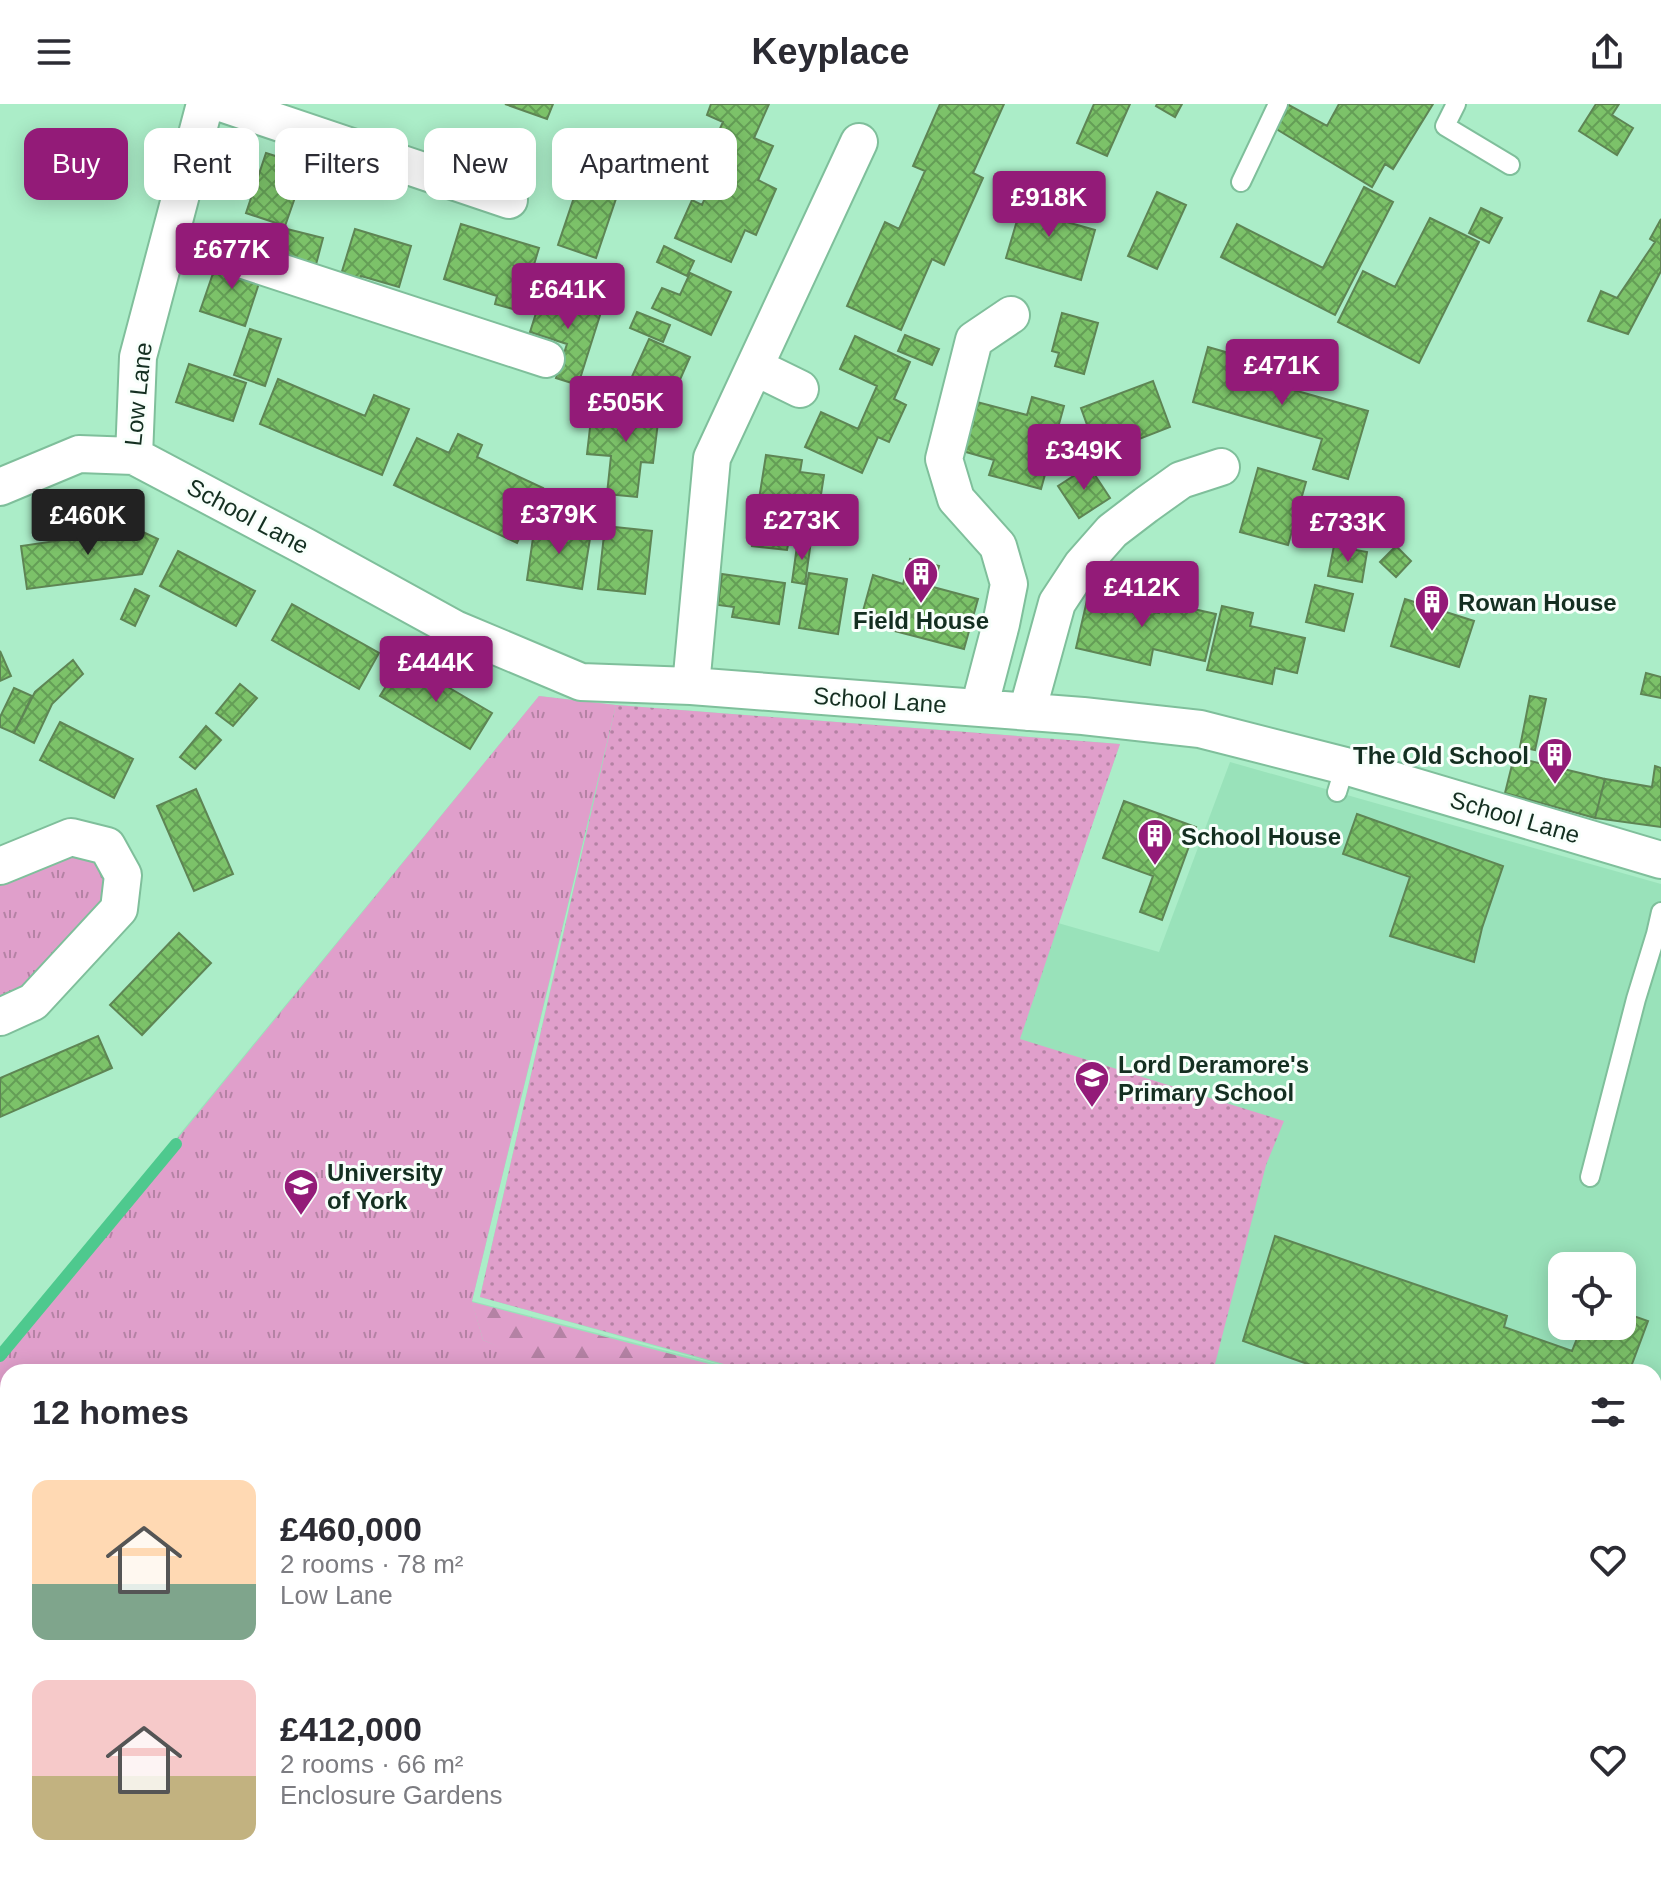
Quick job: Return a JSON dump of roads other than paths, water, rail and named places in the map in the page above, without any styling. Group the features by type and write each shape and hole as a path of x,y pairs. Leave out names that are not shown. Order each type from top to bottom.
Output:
{"street":[{"name":"Low Lane","path":"0,487 79,454 134,456 138,357 205,104"},
{"path":"224,104 424,171"},
{"path":"691,686 712,458 859,142"},
{"path":"170,236 546,359"},
{"path":"979,708 1009,584 998,546 956,499 944,459 974,340 1011,315"},
{"path":"755,367 800,389"},
{"name":"School Lane","path":"134,456 455,629 581,682 691,686 1083,716 1200,729 1341,779 1661,860"},
{"path":"1027,712 1057,603 1082,565 1112,531 1181,480 1221,467"},
{"path":"0,866 71,837 107,846 123,875 119,909 33,1002 0,1017"}],"lane":[{"path":"1241,182 1278,104"},
{"path":"1456,104 1445,126 1510,165"},
{"path":"1590,1177 1661,912"}],"waterway":[{"path":"0,1356 176,1144"}],"place":[{"name":"Field House","path":"921,605"},
{"name":"Rowan House","path":"1432,633"},
{"name":"The Old School","path":"1555,786"},
{"name":"School House","path":"1155,867"},
{"name":"Lord Deramore's Primary School","path":"1092,1109"},
{"name":"University of York","path":"301,1217"}]}
